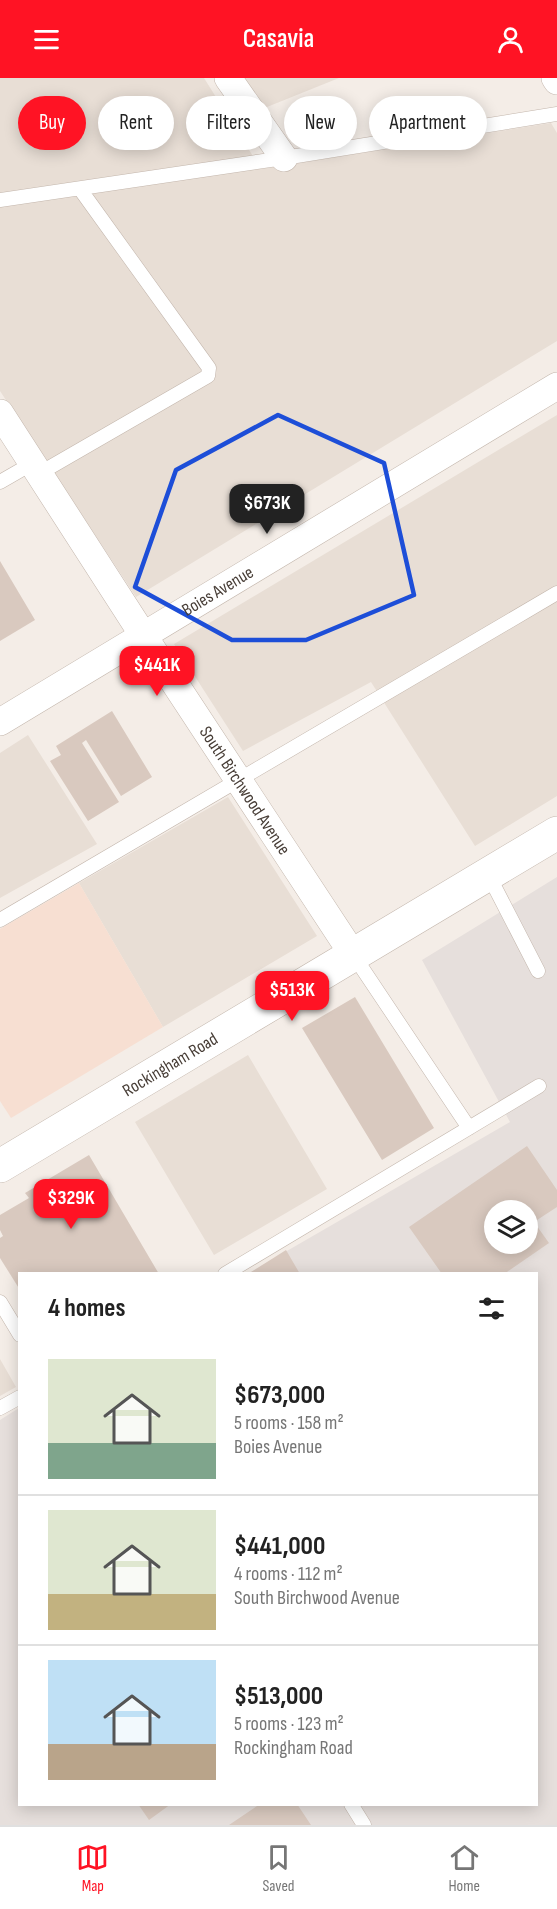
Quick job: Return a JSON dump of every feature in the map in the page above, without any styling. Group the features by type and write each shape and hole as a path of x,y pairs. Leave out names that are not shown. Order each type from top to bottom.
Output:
{"street":[{"path":"228,78 284,158"},
{"name":"Boies Avenue","path":"0,722 557,386"},
{"name":"South Birchwood Avenue","path":"0,412 354,956"},
{"name":"Rockingham Road","path":"4,1155 354,956 557,833"}],"lane":[{"path":"0,200 284,158 557,114"},
{"path":"0,482 36,468 208,376 210,368 80,189"},
{"path":"0,920 557,593"},
{"path":"488,874 538,971"},
{"path":"354,956 469,1128"},
{"path":"228,1272 539,1086"},
{"path":"0,1302 18,1332"},
{"path":"0,1408 18,1397"},
{"path":"352,1806 364,1825"}],"highlighted area":[{"path":"278,415 384,463 414,595 306,640 232,640 135,587 176,470"}],"shaded area":[{"path":"0,78 204,78 215,96 186,96 186,150 249,150 261,169 381,150 487,150 487,133 551,123 557,133 557,341 136,597 0,391"},
{"path":"241,78 339,78 294,96 284,96 284,100 272,105 272,96 253,96"},
{"path":"557,415 557,796 475,846 371,682 243,751 174,644"},
{"path":"28,735 97,844 0,898 0,753"},
{"path":"228,797 317,936 163,1027 79,883"},
{"path":"557,877 557,1825 0,1825 0,1420 18,1409 18,1806 538,1806 538,1272 251,1272 510,1122 422,960"},
{"path":"79,883 163,1027 11,1118 0,1101 0,929"},
{"path":"248,1055 327,1189 214,1255 135,1122"},
{"path":"0,1359 16,1387 0,1396"}],"building":[{"path":"0,561 35,620 0,641"},
{"path":"112,711 152,777 121,796 86,740 82,743 119,802 88,821 50,761 61,755 56,746"},
{"path":"355,997 434,1128 382,1160 302,1028"},
{"path":"527,1146 557,1190 557,1207 538,1219 538,1200 484,1200 484,1254 533,1254 507,1272 441,1272 409,1227"},
{"path":"89,1155 158,1272 18,1272 18,1287 0,1258 0,1238 3,1236 0,1230 0,1215 29,1198 25,1193"},
{"path":"538,1228 549,1243 538,1251"},
{"path":"286,1250 299,1272 251,1272"},
{"path":"139,1806 168,1806 149,1820"},
{"path":"257,1806 298,1806 311,1825 229,1825"}]}
